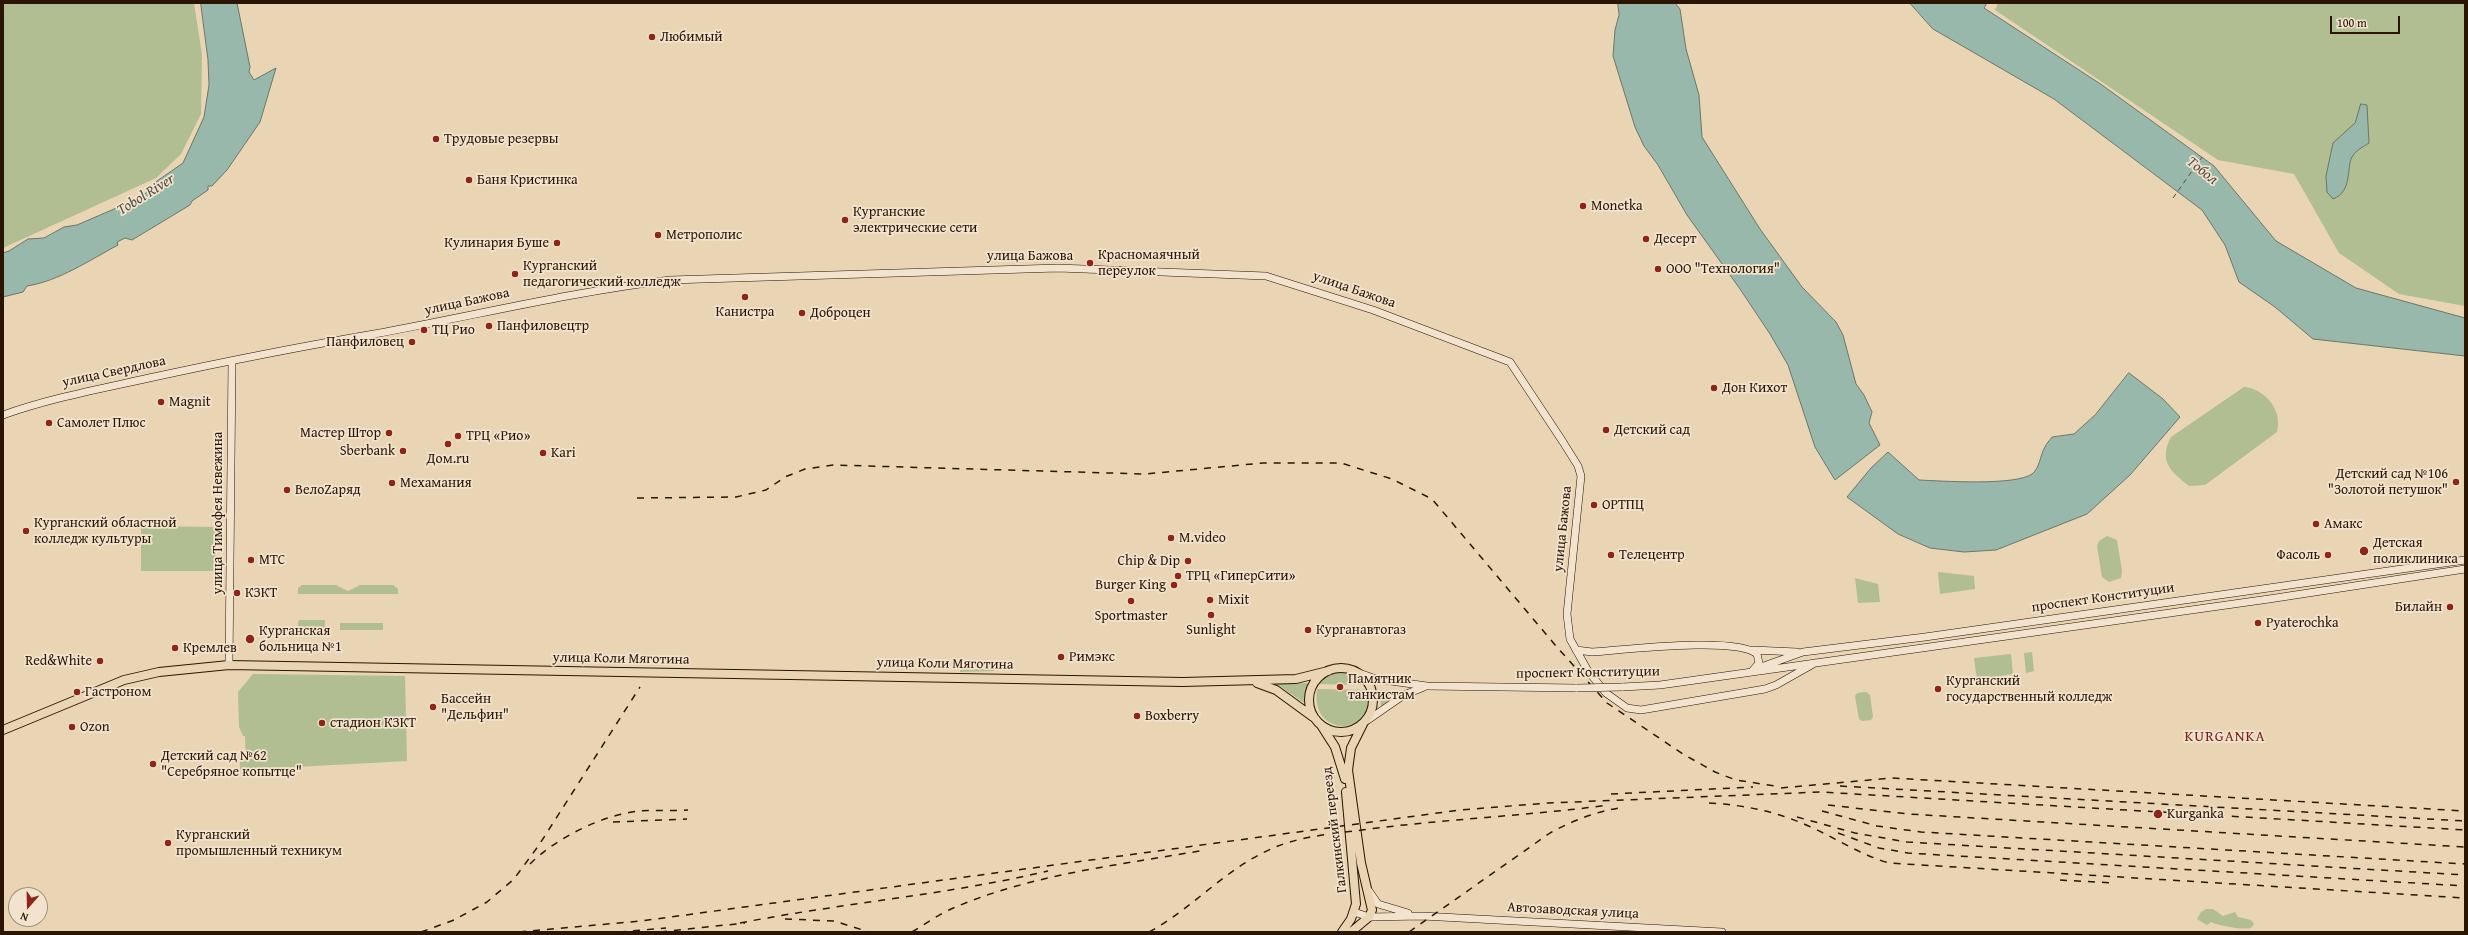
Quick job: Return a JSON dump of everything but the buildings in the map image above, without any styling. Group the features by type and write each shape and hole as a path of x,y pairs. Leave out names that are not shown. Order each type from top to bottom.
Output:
{"main road":[{"name":"улица Бажова","path":"232,361 446,320 496,308 618,286 670,280 1058,268 1231,273 1277,278 1373,310 1510,362 1578,466 1581,476 1567,614 1568,632 1588,671 1606,693 1623,706 1635,710 1770,687 1815,663"},
{"name":"улица Свердлова","path":"3,415 62,397 232,361"},
{"name":"улица Тимофея Невежина","path":"229,665 232,361"},
{"name":"проспект Конституции","path":"1750,671 1803,652 2465,560"},
{"name":"проспект Конституции","path":"1359,673 1376,679 1427,686 1577,688 1660,685 1750,671 2269,599 2465,569"},
{"path":"2346,576 2348,586"},
{"path":"2267,587 2269,599"},
{"path":"2101,611 2102,622"},
{"path":"1576,650 1592,652 1718,645 1746,649 1803,652"},
{"path":"1839,648 1842,659"},
{"path":"1746,649 1755,652 1759,657 1759,663 1750,671"},
{"name":"улица Коли Мяготина","path":"3,730 124,680 173,670 229,665 753,675 1250,681 1302,678 1328,671"},
{"path":"1345,668 1359,673 1368,682 1373,693 1373,706 1365,722 1352,731 1339,732 1318,723 1310,705 1310,695 1316,680 1328,671 1345,668"},
{"name":"улица Коли Мяготина","path":"1250,681 1276,690 1318,723"},
{"name":"проспект Конституции","path":"1365,722 1404,695 1427,686"},
{"name":"Галкинский переезд","path":"1365,722 1351,748 1348,770 1366,886 1372,910 1369,917"},
{"name":"Галкинский переезд","path":"1318,723 1336,747 1345,781 1356,904 1354,912 1342,932"},
{"path":"1366,886 1378,904 1391,910 1422,916"},
{"path":"1354,912 1377,918 1422,916"},
{"name":"Автозаводская улица","path":"1422,916 1722,932"},
{"path":"1351,932 1369,917"},
{"path":"1358,925 1377,918"}],"green space":[{"path":"3,3 194,3 202,55 201,114 181,154 156,178 3,248"},
{"path":"1998,3 2465,3 2465,306 2399,294 2339,253 2294,174 2218,160 1995,10"},
{"path":"2244,387 2259,392 2271,402 2277,416 2277,432 2205,485 2189,486 2172,471 2168,465 2166,453 2167,445 2171,437"},
{"path":"141,526 217,527 216,571 141,571"},
{"path":"2107,536 2117,540 2122,571 2121,578 2109,582 2102,577 2097,546 2099,541"},
{"path":"1938,572 1974,576 1975,589 1940,594"},
{"path":"1855,578 1878,584 1880,602 1858,603"},
{"path":"302,585 336,585 348,591 360,585 393,585 398,589 398,594 298,594 298,588"},
{"path":"299,620 325,620 325,629 297,628"},
{"path":"340,623 383,623 383,630 340,630"},
{"path":"2032,652 2034,671 2026,673 2024,653"},
{"path":"2011,654 2013,674 1977,680 1974,658"},
{"path":"960,669 994,669 994,671 960,672"},
{"path":"1341,672 1357,676 1365,685 1318,684 1330,674"},
{"name":"стадион КЗКТ","path":"253,674 405,676 407,761 240,770 240,760 246,760 245,736 243,736 239,727 238,692"},
{"path":"1274,682 1308,683 1309,684 1306,691 1306,704"},
{"path":"1317,689 1370,690 1371,705 1365,716 1356,723 1345,726 1334,724 1324,718 1318,706"},
{"path":"1381,690 1402,691 1381,708"},
{"path":"1866,692 1870,695 1873,717 1871,720 1862,721 1859,719 1855,696 1857,693"},
{"path":"2206,909 2213,909 2223,916 2235,912 2238,917 2251,920 2254,924 2251,928 2231,927 2211,922 2207,925 2197,919 2201,912"}],"water":[{"name":"Tobol River","path":"201,3 237,3 250,67 249,72 254,80 276,68 260,122 227,170 212,186 208,186 208,190 192,201 190,205 132,240 125,238 117,242 118,245 62,275 51,280 27,286 23,292 3,297 3,253 28,239 44,238 64,227 77,225 128,203 153,189 157,181 183,163 204,117 209,85 208,60"},
{"path":"1618,3 1675,3 1680,9 1686,49 1699,95 1702,137 1760,229 1802,287 1836,322 1843,335 1856,384 1864,395 1872,412 1869,423 1880,445 1835,480 1815,447 1788,365 1770,334 1740,289 1687,215 1658,165 1644,146 1635,127 1613,56 1615,30 1619,15"},
{"name":"Тобол","path":"1910,3 1987,3 1984,8 2102,85 2214,166 2276,241 2356,288 2465,318 2465,356 2313,339 2275,307 2239,282 2225,245 2202,210 2054,99 1933,29"},
{"path":"2361,104 2367,105 2369,143 2352,157 2344,191 2333,199 2327,192 2326,176 2333,143 2355,123"},
{"path":"2129,373 2163,399 2180,417 2130,475 2087,514 1996,550 1964,552 1930,548 1898,534 1847,497 1871,468 1888,452 1919,480 1977,482 2023,478 2035,471 2043,450 2052,437 2074,434 2095,415"}],"ferry route":[{"path":"2173,198 2202,157"}],"railway":[{"path":"637,498 736,497 766,490 785,477 805,469 833,465 1145,474 1263,463 1341,463 1392,479 1432,499 1556,646 1607,703 1683,754 1715,772 1736,780 1775,786"},
{"path":"421,932 454,920 487,902 514,879 539,845 640,687"},
{"path":"1781,788 1892,778 2465,811"},
{"path":"1840,786 2465,821"},
{"path":"1611,794 1753,787"},
{"path":"519,932 641,921 1460,810 1548,803 1821,792 2465,830"},
{"path":"1709,803 1736,805 1774,813 1811,827 1869,856 1889,863 2465,898"},
{"path":"1149,932 1165,923 1254,857 1293,841 1327,834 1393,826 1609,805"},
{"path":"1828,805 1908,814 2465,847"},
{"path":"1409,932 1550,833 1586,817 1625,807"},
{"path":"530,864 541,854 566,837 580,829 610,817 639,811 688,810"},
{"path":"1822,811 1877,826 1921,832 2465,864"},
{"path":"1797,817 1855,833 1907,842 2465,875"},
{"path":"613,822 687,819"},
{"path":"1838,833 1879,848 1908,853 2465,886"},
{"path":"912,932 951,909 1012,887 1076,872 1205,850"},
{"path":"740,923 933,893 1048,871"},
{"path":"2060,880 2113,883"},
{"path":"785,919 834,921 869,932"},
{"path":"660,932 745,923"},
{"path":"619,932 666,928"}],"place":[{"name":"Любимый","path":"652,37"},
{"name":"Трудовые резервы","path":"436,139"},
{"name":"Баня Кристинка","path":"469,180"},
{"name":"Monetka","path":"1583,206"},
{"name":"Курганские электрические сети","path":"845,220"},
{"name":"Метрополис","path":"658,235"},
{"name":"Десерт","path":"1646,239"},
{"name":"Кулинария Буше","path":"557,243"},
{"name":"Красномаячный переулок","path":"1090,263"},
{"name":"ООО \"Технология\"","path":"1658,269"},
{"name":"Курганский педагогический колледж","path":"515,274"},
{"name":"Канистра","path":"745,297"},
{"name":"Доброцен","path":"802,313"},
{"name":"Панфиловецтр","path":"489,326"},
{"name":"ТЦ Рио","path":"424,330"},
{"name":"Панфиловец","path":"412,342"},
{"name":"Дон Кихот","path":"1714,388"},
{"name":"Magnit","path":"161,402"},
{"name":"Самолет Плюс","path":"49,423"},
{"name":"Детский сад","path":"1606,430"},
{"name":"Мастер Штор","path":"389,433"},
{"name":"ТРЦ «Рио»","path":"458,436"},
{"name":"Дом.ru","path":"448,444"},
{"name":"Sberbank","path":"403,451"},
{"name":"Kari","path":"543,453"},
{"name":"Детский сад №106 \"Золотой петушок\"","path":"2456,482"},
{"name":"Мехамания","path":"392,483"},
{"name":"ВелоZаряд","path":"287,490"},
{"name":"ОРТПЦ","path":"1594,505"},
{"name":"Амакс","path":"2316,524"},
{"name":"Курганский областной колледж культуры","path":"26,531"},
{"name":"M.video","path":"1171,538"},
{"name":"Детская поликлиника","path":"2364,551"},
{"name":"Телецентр","path":"1611,555"},
{"name":"Фасоль","path":"2328,555"},
{"name":"МТС","path":"251,560"},
{"name":"Chip & Dip","path":"1188,561"},
{"name":"ТРЦ «ГиперСити»","path":"1178,576"},
{"name":"Burger King","path":"1174,585"},
{"name":"КЗКТ","path":"237,593"},
{"name":"Mixit","path":"1210,600"},
{"name":"Sportmaster","path":"1131,601"},
{"name":"Билайн","path":"2450,607"},
{"name":"Sunlight","path":"1211,615"},
{"name":"Pyaterochka","path":"2258,623"},
{"name":"Курганавтогаз","path":"1308,630"},
{"name":"Курганская больница №1","path":"250,639"},
{"name":"Кремлев","path":"175,648"},
{"name":"Римэкс","path":"1061,657"},
{"name":"Red&White","path":"100,661"},
{"name":"Памятник танкистам","path":"1340,687"},
{"name":"Курганский государственный колледж","path":"1938,689"},
{"name":"Гастроном","path":"77,692"},
{"name":"Бассейн \"Дельфин\"","path":"433,707"},
{"name":"Boxberry","path":"1137,716"},
{"name":"стадион КЗКТ","path":"322,723"},
{"name":"Ozon","path":"72,727"},
{"name":"Детский сад №62 \"Серебряное копытце\"","path":"153,764"},
{"name":"Kurganka","path":"2158,814"},
{"name":"Курганский промышленный техникум","path":"168,843"}],"district":[{"name":"KURGANKA","path":"2225,737"}]}
